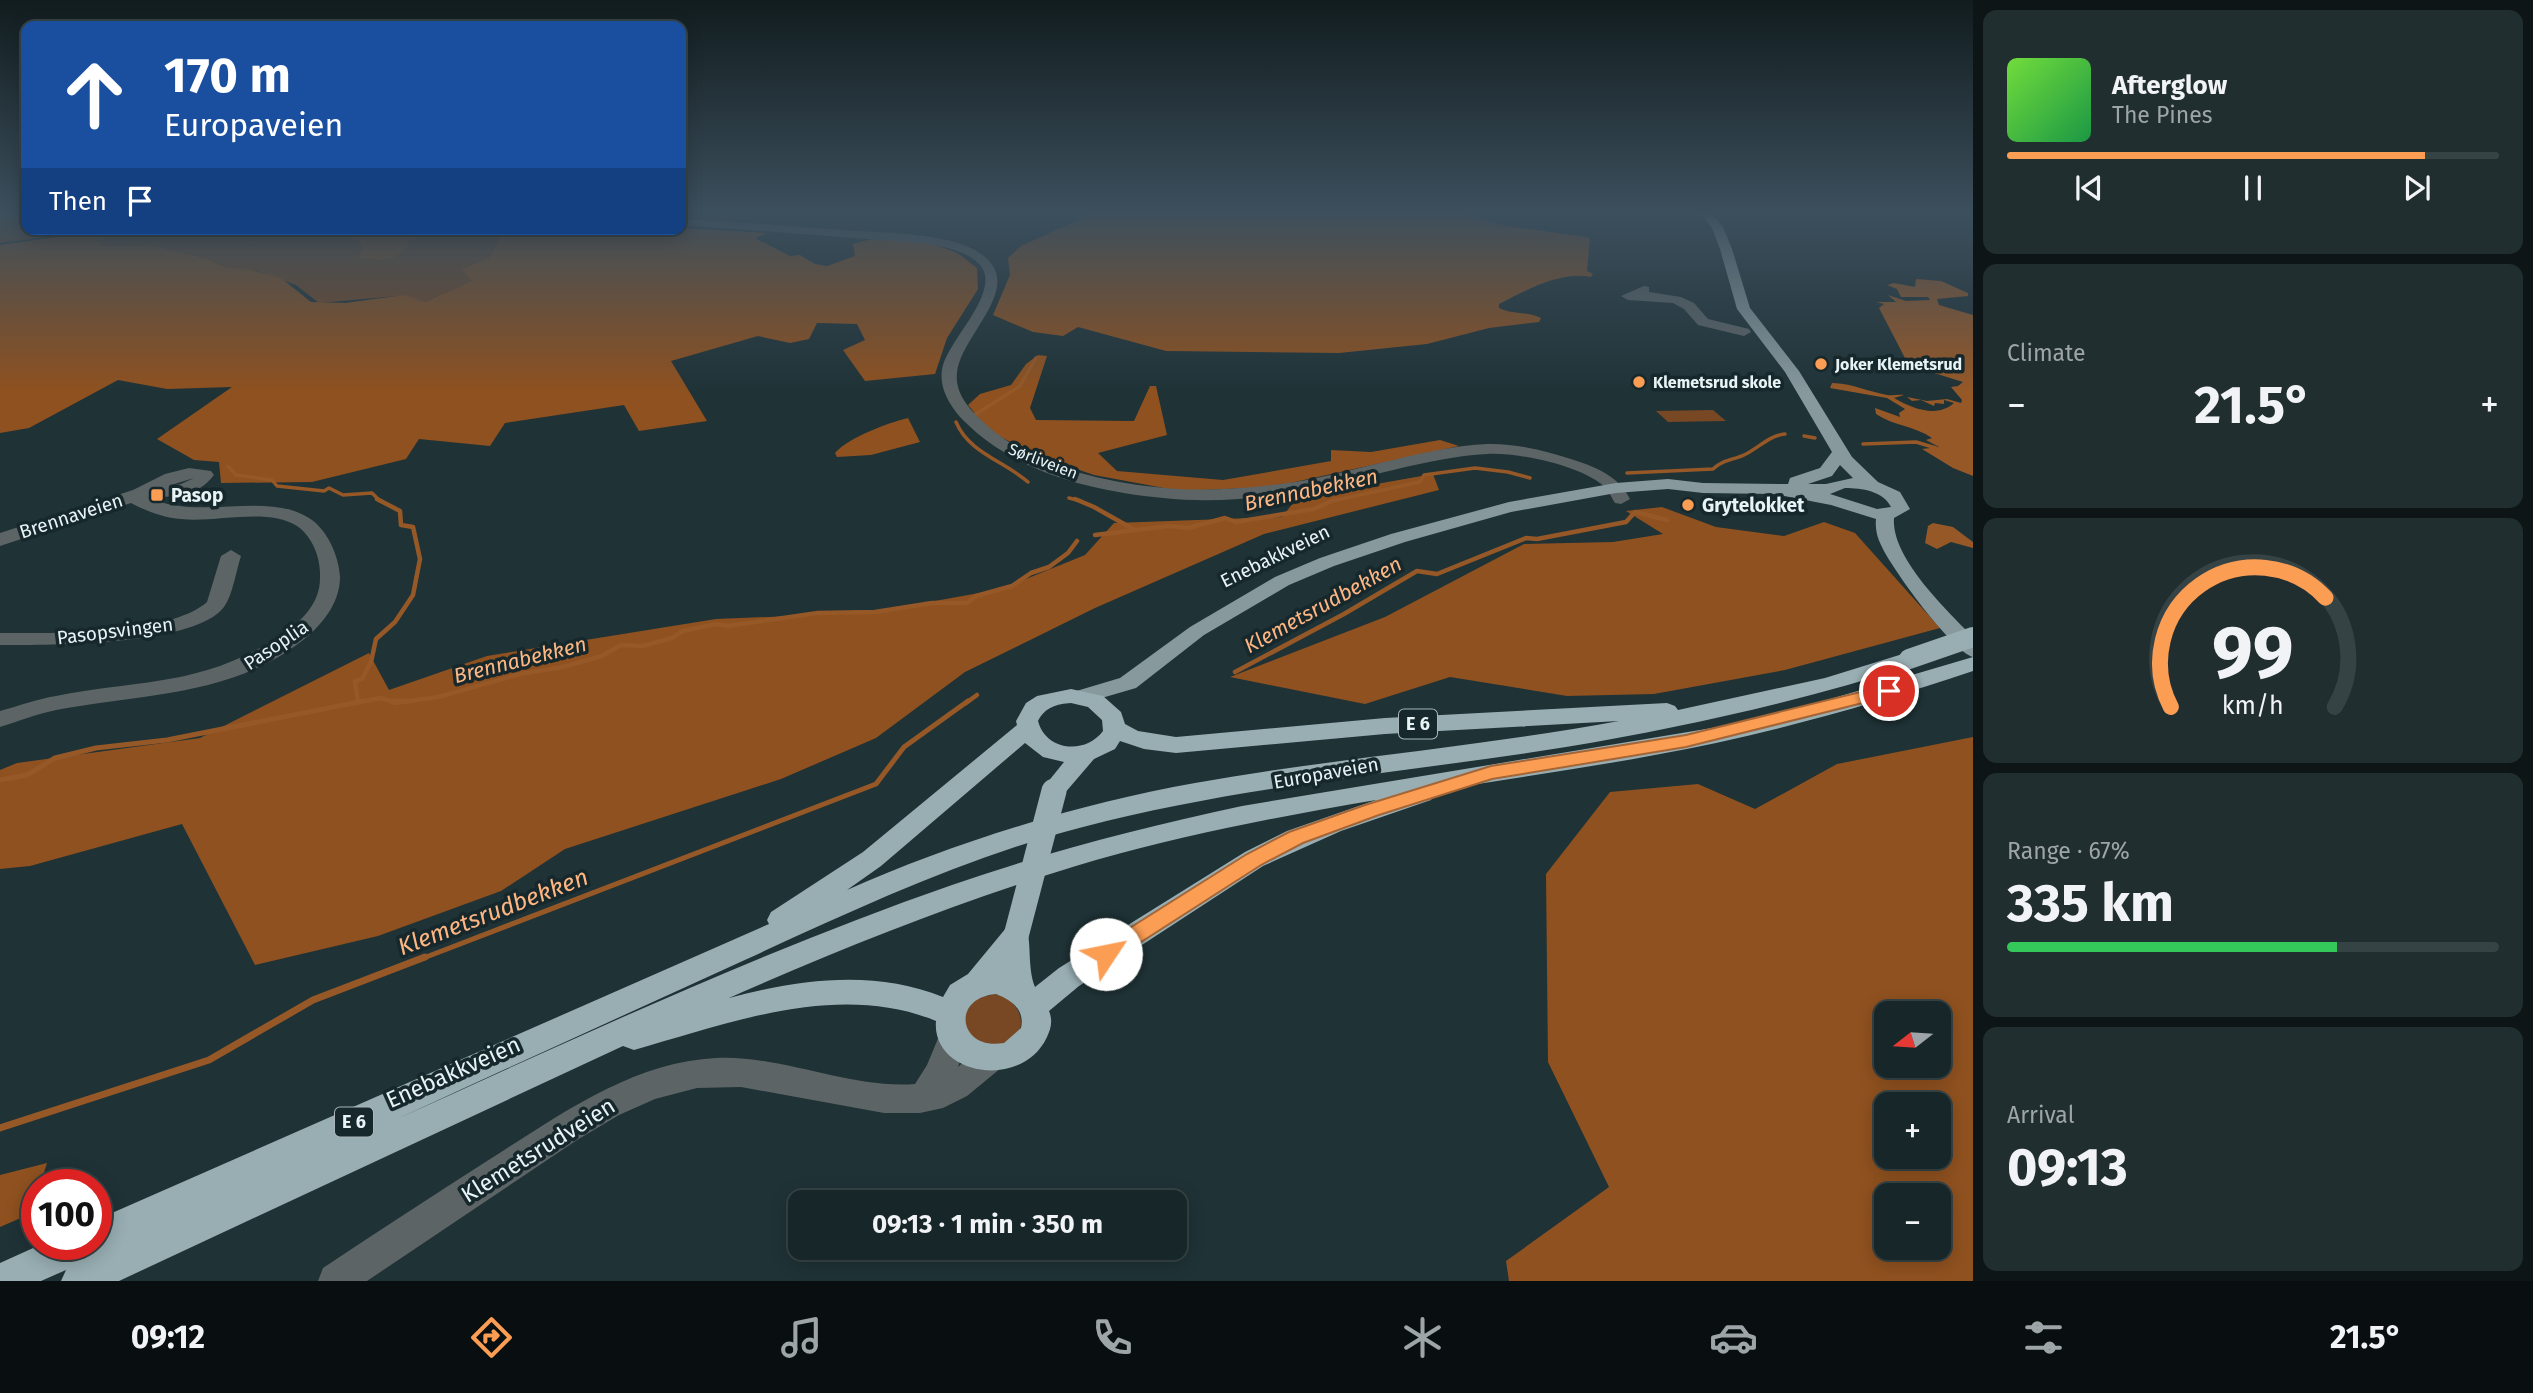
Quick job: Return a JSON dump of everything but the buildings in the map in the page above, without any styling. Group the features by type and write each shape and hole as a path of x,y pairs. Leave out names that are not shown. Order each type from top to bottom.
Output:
{"highway":[{"name":"Europaveien","path":"736,965 861,895 964,855 1130,805 1258,781 1565,739 1725,709 1880,670 1973,637"},
{"name":"Europaveien","path":"736,965 941,898 1158,834 1321,799 1686,741 1855,701 1973,664"},
{"name":"E 6","path":"736,965 872,859 1028,728 1030,713 1042,702 1060,696 1096,701 1132,739 1147,744 1177,745 1385,726 1621,711 1725,709"},
{"path":"1054,789 1086,754 1108,743 1112,720"},
{"path":"1028,728 1035,741 1046,748 1062,754 1086,754"},
{"path":"951,1025 959,995 978,983 1014,940 1054,789 1054,768 1046,748"},
{"name":"E 6","path":"1028,999 1069,977 1254,859 1296,838 1372,810 1491,772"},
{"path":"990,1058 1014,1054 1024,1047 1035,1028 1014,940"},
{"name":"Enebakkveien","path":"79,1281 574,1053 736,965"},
{"name":"Enebakkveien","path":"112,1231 736,965"},
{"path":"978,983 1001,982 1028,999"},
{"name":"E 6","path":"574,1053 745,1007 824,994 910,998 951,1025 963,1048 975,1055 990,1058"},
{"path":"1,1281 47,1260"}],"main road":[{"name":"Enebakkveien","path":"1733,274 1744,309 1793,371 1843,456 1872,486 1899,500 1901,509 1885,514 1858,510 1839,491"},
{"name":"Enebakkveien","path":"1839,491 1843,456"},
{"path":"1769,489 1820,476 1843,456"},
{"name":"Enebakkveien","path":"1081,697 1128,683 1196,631 1282,581 1370,546 1466,521 1519,516 1612,493 1668,484 1703,488 1839,491 1872,486"},
{"path":"1858,510 1887,541 1922,592 1973,650"},
{"path":"1885,514 1882,524 1887,541"},
{"name":"Enebakkveien","path":"1112,720 1128,683"}],"street":[{"name":"Sørliveien","path":"991,274 992,281 982,306 951,362 949,379 953,397 972,423 997,442 1031,459 1087,478 1158,491 1218,495 1292,488 1469,451 1507,449 1560,461 1612,493"},
{"path":"1643,296 1696,314 1705,323 1744,331"},
{"name":"Brennaveien","path":"0,540 36,525 137,494"},
{"name":"Pasoplia","path":"0,719 56,703 179,687 214,679 268,654 307,625 323,608 329,591 330,567 316,535 298,519 269,513 181,513 137,494"},
{"name":"Pasopsvingen","path":"0,639 73,639 186,622 208,612 216,604 231,556"},
{"path":"925,1097 940,1072 951,1025"},
{"name":"Klemetsrudveien","path":"336,1281 590,1114 619,1099 676,1078 719,1072 773,1077 891,1099 910,1100 941,1094 956,1087 990,1058"}],"shaded area":[{"path":"0,274 265,274 281,278 311,302 345,303 404,295 425,302 472,281 466,274 977,274 978,289 947,338 935,374 865,381 843,350 865,340 857,324 817,323 809,339 790,343 758,336 671,361 707,421 639,431 624,405 505,423 490,446 419,439 406,459 312,482 221,483 219,462 194,460 157,439 232,387 167,389 118,380 29,428 0,433"},
{"path":"265,274 467,274 473,281 425,302 397,296 319,303 296,285"},
{"path":"1593,274 1591,277 1556,279 1499,304 1499,308 1504,310 1541,318 1539,322 1489,328 1427,344 1339,353 1166,351 1078,327 1063,336 1033,332 993,315 1010,275"},
{"path":"1916,279 1941,281 1968,293 1968,296 1937,299 1939,305 1973,315 1973,476 1953,468 1922,449 1939,447 1926,440 1932,438 1883,418 1876,414 1875,408 1900,417 1899,413 1905,409 1887,398 1830,388 1832,383 1839,383 1887,395 1904,395 1894,398 1909,406 1933,411 1947,408 1954,403 1944,400 1944,404 1935,403 1934,406 1921,400 1912,401 1907,397 1927,401 1947,399 1961,403 1962,400 1951,387 1963,382 1934,373 1942,369 1922,363 1927,370 1916,373 1901,366 1905,363 1905,358 1879,308 1884,304 1876,302 1896,302 1888,295 1906,301 1930,300 1928,297 1901,297 1897,289 1887,285 1894,283 1915,287"},
{"path":"1038,355 1047,356 1030,408 1036,420 1134,421 1150,386 1156,386 1167,435 1098,453 1117,471 1223,480 1331,461 1331,450 1371,452 1440,440 1459,446 1272,487 1180,491 1094,475 1033,454 988,430 968,405 980,394 1011,385 1026,364"},
{"path":"1713,410 1726,421 1668,422 1656,411"},
{"path":"908,418 920,442 871,455 837,457 835,453 841,447 859,436"},
{"path":"1433,474 1439,490 1264,534 1095,608 965,672 876,738 781,779 565,849 501,891 378,936 255,965 182,824 30,866 0,869 0,770 17,763 200,738 369,653 389,690 487,656 716,619 869,613 1001,589 1085,555 1114,523 1282,517 1297,498"},
{"path":"1662,507 1716,527 1784,536 1824,522 1855,533 1940,628 1785,670 1654,694 1567,696 1450,677 1365,704 1230,677 1385,617 1524,544 1613,542 1663,534 1626,511"},
{"path":"1933,523 1953,527 1973,542 1973,548 1951,542 1937,549 1925,543 1928,526"},
{"path":"1973,737 1973,1281 1509,1281 1506,1261 1609,1187 1548,1062 1546,874 1610,792 1698,784 1755,809 1837,764"},
{"path":"995,994 1013,1004 1021,1020 1016,1037 1009,1043 998,1046 971,1039 962,1017 976,998"},
{"path":"47,1163 45,1169 24,1169"},
{"path":"21,1170 21,1218 0,1227 0,1175"}],"waterway":[{"path":"976,414 1020,386 1036,358"},
{"path":"956,422 969,442 1028,482"},
{"name":"Brennabekken","path":"1627,473 1713,469 1774,437 1785,434"},
{"path":"1804,436 1815,438"},
{"path":"1863,444 1916,442 1936,448"},
{"path":"228,466 236,475 272,480 277,486 324,491 329,488 343,495 372,493 379,500"},
{"name":"Brennabekken","path":"1332,501 1420,482 1424,475 1475,468 1530,478"},
{"path":"1069,498 1078,500"},
{"name":"Brennabekken","path":"1095,535 1169,526 1188,528 1225,518 1236,522 1314,509 1336,499"},
{"path":"358,702 355,681 362,679 371,662 376,639 395,622 413,595 420,559 413,527 401,525 400,511 379,500"},
{"path":"1078,500 1133,529"},
{"name":"Klemetsrudbekken","path":"1235,672 1344,614 1417,571 1437,574 1526,538 1537,539 1626,522 1635,512 1667,520"},
{"name":"Brennabekken","path":"358,702 381,698 396,703 438,697 520,674 563,667 602,656 621,645 643,646 672,638 683,631 716,624 728,626 818,613 875,612 932,603 967,603 976,596 1012,586 1031,573 1049,567 1068,553 1077,541"},
{"name":"Klemetsrudbekken","path":"966,703 977,695"},
{"name":"Brennabekken","path":"358,702 364,701"},
{"name":"Brennabekken","path":"391,701 407,701"},
{"name":"Klemetsrudbekken","path":"421,959 876,784 904,747 968,701"},
{"name":"Brennabekken","path":"0,780 27,775 55,758 96,748 167,740 358,702"},
{"name":"Klemetsrudbekken","path":"0,1128 209,1060 313,1000 425,957"}],"place":[{"name":"Joker Klemetsrud","path":"1821,364"},
{"name":"Klemetsrud skole","path":"1639,382"},
{"name":"Pasop","path":"157,495"},
{"name":"Grytelokket","path":"1688,505"}],"route":[{"path":"1106,954 1254,859 1296,838 1372,810 1491,772 1686,741 1889,691"}]}
